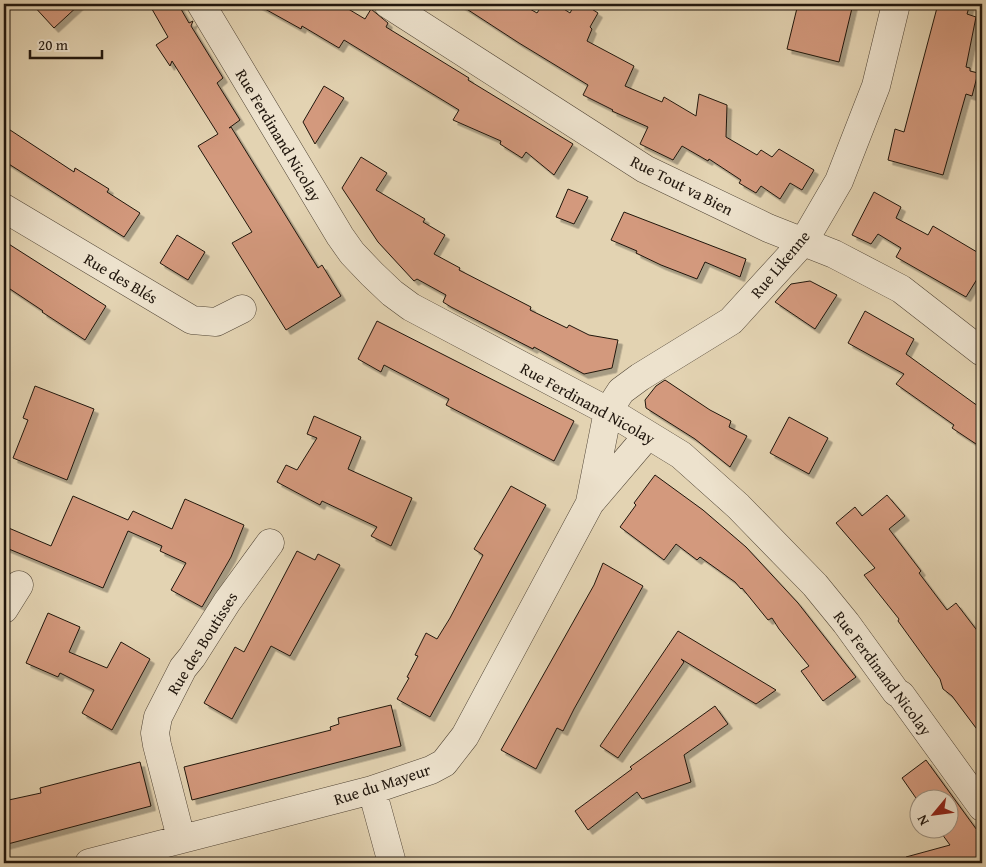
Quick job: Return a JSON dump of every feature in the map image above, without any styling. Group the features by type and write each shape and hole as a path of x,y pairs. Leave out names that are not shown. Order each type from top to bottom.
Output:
{"street":[{"name":"Rue Ferdinand Nicolay","path":"201,4 340,236 372,274 398,298 425,315 648,434 680,455 721,490 815,585 846,623 896,692 901,695 982,808"},
{"name":"Rue Tout va Bien","path":"388,4 645,169 768,228 834,254 901,289 982,352"},
{"name":"Rue Likenne","path":"608,411 621,391 731,321 804,241 839,181 876,86 896,4"},
{"name":"Rue des Blés","path":"4,208 192,320 216,322 242,309"},
{"name":"Rue du Mayeur","path":"590,503 608,411"},
{"name":"Rue du Mayeur","path":"89,863 372,790 431,770 444,763 465,736 590,503 648,434"},
{"name":"Rue des Boutisses","path":"181,838 156,746 155,733 158,717 183,668 227,602 270,543"},
{"path":"4,609 19,585"},
{"path":"372,790 392,863"}],"building":[{"path":"32,4 80,4 54,28"},
{"path":"149,4 178,4 189,23 193,21 191,26 223,78 217,83 240,120 229,128 231,127 318,268 322,265 341,296 286,330 232,243 252,232 198,146 218,134 172,61 170,66 156,45 168,37"},
{"path":"256,4 340,4 365,19 371,9 388,23 386,27 573,144 554,175 526,152 522,158 500,144 501,141 453,120 459,110 344,40 339,48 302,26 301,29"},
{"path":"459,4 521,4 537,13 543,4 556,4 570,13 575,4 584,4 598,13 590,27 592,29 587,41 634,66 625,86 662,102 664,97 696,116 699,94 727,105 726,137 757,155 761,150 772,157 779,149 814,170 802,190 790,183 780,199 761,186 756,193 739,183 741,180 709,159 708,161 682,146 673,160 640,144 648,127 612,111 583,95 588,85"},
{"path":"798,4 853,4 839,62 787,49"},
{"path":"938,4 970,4 967,14 976,17 966,67 970,68 970,71 978,73 972,96 966,94 943,175 888,160 895,129 904,132"},
{"path":"324,86 344,98 315,144 303,122"},
{"path":"4,126 74,172 75,168 109,189 107,192 140,213 124,237 4,161"},
{"path":"361,157 387,173 376,190 425,219 423,222 445,235 434,254 460,268 459,270 531,307 530,310 567,328 569,325 589,335 618,340 612,368 584,374 534,347 533,349 451,307 443,302 446,295 417,279 414,281 378,242 342,188"},
{"path":"568,189 588,197 574,224 556,217"},
{"path":"874,192 901,207 896,218 928,235 933,226 982,255 982,271 966,297 896,257 901,248 878,234 871,244 852,235"},
{"path":"624,212 746,259 740,277 705,262 697,279 661,265 636,253 637,251 611,240"},
{"path":"177,235 205,252 188,280 160,263"},
{"path":"4,241 106,306 85,340 4,285"},
{"path":"810,281 837,295 815,329 775,302 791,284"},
{"path":"865,311 914,339 906,354 982,409 982,448 952,428 954,425 896,384 904,374 848,343"},
{"path":"377,321 574,421 554,461 446,405 449,399 384,365 381,372 358,359"},
{"path":"665,380 710,410 731,421 729,427 747,436 730,467 695,439 646,408 645,400 656,386"},
{"path":"35,386 94,409 67,480 13,458 28,420 23,418"},
{"path":"314,416 361,437 348,469 412,498 391,546 371,536 377,527 322,501 320,505 277,482 286,465 297,470 317,438 307,434"},
{"path":"789,417 828,438 809,474 770,453"},
{"path":"655,475 703,510 746,547 798,603 856,677 823,701 801,671 809,666 772,618 768,620 735,582 700,557 697,560 676,544 664,560 620,527 636,505 634,503"},
{"path":"511,486 546,505 430,717 397,699 409,678 407,677 418,656 415,655 426,633 437,639 450,618 483,555 474,549"},
{"path":"887,495 905,516 889,529 921,571 919,573 947,610 956,603 982,637 982,736 952,696 943,689 940,679 898,621 899,619 864,575 875,568 836,523 855,507 862,516"},
{"path":"73,496 128,520 133,511 172,529 185,499 244,525 231,557 202,607 171,590 186,563 160,551 162,546 128,531 103,588 4,547 4,526 51,546"},
{"path":"297,551 315,560 318,554 340,565 290,656 271,646 232,719 204,703 235,647 244,652"},
{"path":"603,563 643,586 563,731 557,728 536,769 501,750 594,585"},
{"path":"48,613 80,627 69,652 107,668 121,642 150,659 112,730 82,713 94,690 60,673 58,677 26,663"},
{"path":"678,631 776,690 756,704 681,659 684,662 618,758 600,746"},
{"path":"391,705 401,746 192,800 184,767 331,730 330,727 339,724 338,718"},
{"path":"715,706 728,724 684,755 691,782 642,799 637,792 588,830 575,811 632,769 630,767"},
{"path":"926,760 948,790 910,790 902,778"},
{"path":"140,762 151,806 4,845 4,801 41,793 40,788"},
{"path":"958,804 982,837 982,863 907,863 906,857 950,845 946,840 958,840"}]}
